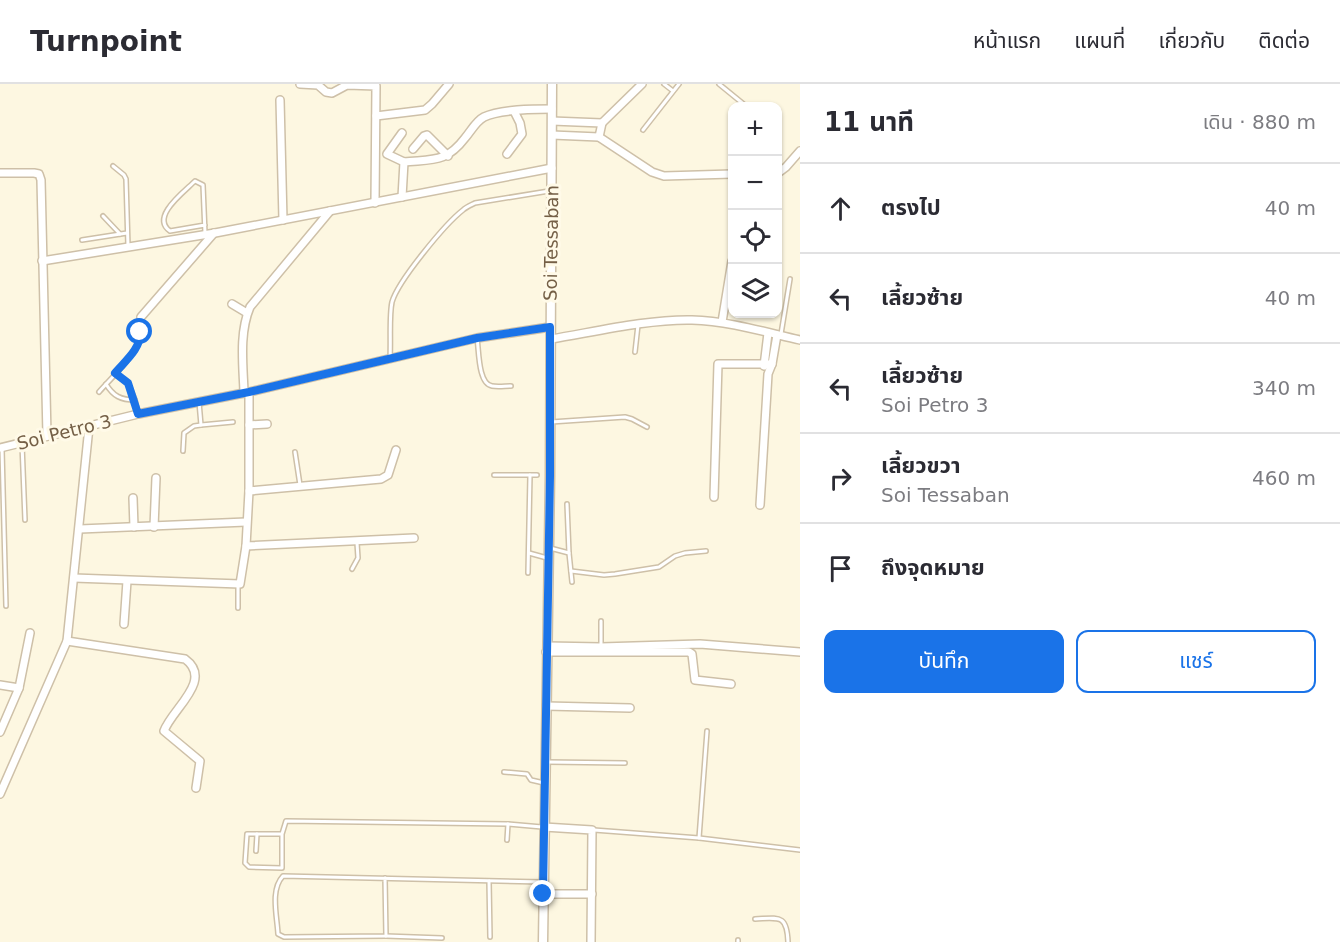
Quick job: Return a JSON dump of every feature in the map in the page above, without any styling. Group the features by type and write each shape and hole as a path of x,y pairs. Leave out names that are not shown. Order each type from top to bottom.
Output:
{"street":[{"path":"300,84 318,85 326,92 332,93 347,84 376,85 375,203"},
{"path":"376,116 425,110 449,84"},
{"name":"Soi Tessaban","path":"543,942 552,84"},
{"path":"599,137 602,123 642,84"},
{"path":"280,100 283,220"},
{"path":"402,133 387,154 404,162 448,156 455,151 483,117 514,111 552,109"},
{"path":"507,154 522,134 514,111"},
{"path":"552,121 602,123"},
{"path":"413,149 427,135 448,156"},
{"path":"552,135 599,137 659,175 728,174"},
{"path":"782,170 800,151"},
{"path":"402,197 404,162"},
{"path":"42,261 215,233 552,168"},
{"path":"0,173 34,173 39,174 41,180 46,435"},
{"path":"74,578 238,585 242,582 249,491 249,425 243,334 247,313 330,211"},
{"path":"141,317 215,233"},
{"path":"722,322 732,264"},
{"path":"232,304 247,313"},
{"path":"551,339 638,325 690,320 722,322 800,340"},
{"name":"Soi Petro 3","path":"1,447 477,338 550,327"},
{"path":"768,333 763,364 768,374"},
{"path":"760,505 768,374 779,335"},
{"path":"714,497 718,364 772,364"},
{"path":"249,425 267,424"},
{"path":"0,794 67,641 89,427"},
{"path":"249,491 381,479 388,475 396,450"},
{"path":"154,527 156,478"},
{"path":"133,498 134,527"},
{"path":"80,529 246,522"},
{"path":"246,546 414,538"},
{"path":"124,624 127,581"},
{"path":"0,730 19,688 30,633"},
{"path":"67,641 186,659 192,664 196,679 193,688 164,731 200,761 196,788"},
{"path":"546,649 700,644 800,652"},
{"path":"546,649 689,652 692,654 695,680 731,684"},
{"path":"0,685 19,688"},
{"path":"546,706 630,708"},
{"path":"544,827 592,830 591,942"},
{"path":"543,894 592,894"}],"lane":[{"path":"664,84 674,91"},
{"path":"643,130 679,84"},
{"path":"719,84 741,102"},
{"path":"113,166 126,179 128,248"},
{"path":"205,225 170,231 164,222 165,212 195,181 203,185 205,225 205,234"},
{"path":"390,358 391,310 394,296 455,217 475,203 552,190"},
{"path":"103,216 120,234"},
{"path":"82,240 128,233"},
{"path":"779,335 790,279"},
{"path":"635,352 638,325"},
{"path":"99,392 135,349 140,339 140,332"},
{"path":"477,338 482,377 486,383 492,386 511,386"},
{"path":"115,373 128,383 138,414"},
{"path":"106,384 115,396 135,400"},
{"path":"199,402 201,425"},
{"path":"549,422 625,417 646,427"},
{"path":"183,451 184,433 194,426 233,422"},
{"path":"22,442 25,520"},
{"path":"1,447 6,606"},
{"path":"295,452 300,487"},
{"path":"494,474 537,475"},
{"path":"528,573 530,475"},
{"path":"567,504 572,582"},
{"path":"352,569 358,558 357,541"},
{"path":"548,548 569,553"},
{"path":"571,571 615,574 659,567 675,556 706,551"},
{"path":"529,553 548,558"},
{"path":"238,585 238,608"},
{"path":"601,621 601,647"},
{"path":"699,838 707,731"},
{"path":"545,762 625,763"},
{"path":"504,772 527,774 531,780 544,783"},
{"path":"282,834 248,833 245,863 249,867 280,870 283,866 284,824 292,820 508,824 544,827"},
{"path":"507,840 508,824"},
{"path":"592,830 699,838 800,850"},
{"path":"256,851 257,834"},
{"path":"442,938 280,937 275,891 283,876 543,882"},
{"path":"385,878 386,936"},
{"path":"489,881 490,937"},
{"path":"755,919 778,918 783,920 786,925 788,942"}],"route":[{"path":"140,332 140,339 135,349 115,373 128,383 138,414 249,392 477,338 550,327 550,476 543,894"}]}
